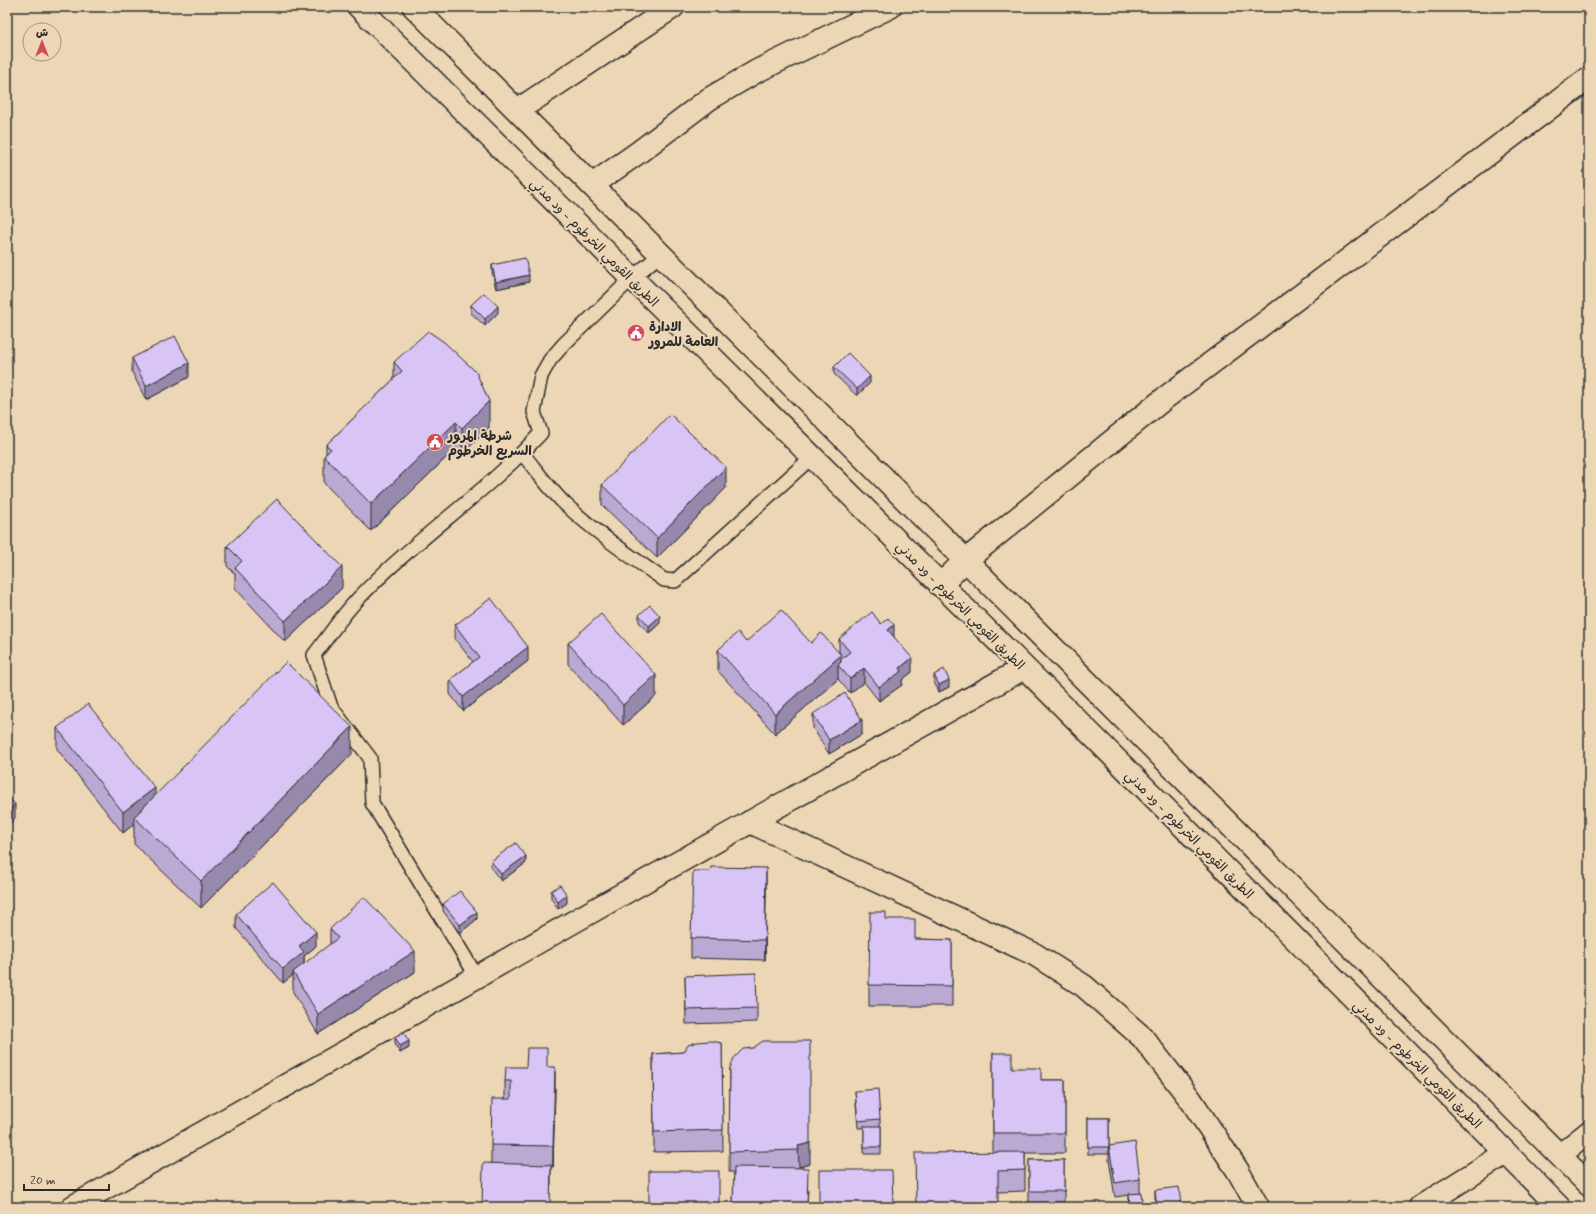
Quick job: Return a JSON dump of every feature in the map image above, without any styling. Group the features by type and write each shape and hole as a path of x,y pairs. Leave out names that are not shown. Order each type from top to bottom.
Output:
{"main road":[{"name":"الطريق القومي الخرطوم - ود مدني","path":"359,7 813,456 1559,1207"},
{"path":"414,7 1589,1184"},
{"path":"518,110 673,7"},
{"path":"592,185 639,152 709,99 757,71 890,7"},
{"path":"940,585 966,560 1166,398 1589,78"},
{"path":"72,1207 1024,668"},
{"path":"750,822 1034,954 1084,986 1142,1037 1191,1100 1238,1171 1258,1207"},
{"path":"1560,1155 1589,1132"},
{"path":"1420,1207 1506,1153"}],"lane":[{"path":"477,977 372,803 370,758 330,707 314,655 356,600 411,548 522,454 541,433 534,412 541,376 550,360 562,345 632,278 661,254"},
{"path":"522,454 563,502 632,558 664,580 670,582 675,581 813,456"}],"building":[{"path":"525,258 529,275 496,282 492,265"},
{"path":"484,293 498,306 485,319 471,305"},
{"path":"428,331 444,342 476,372 489,401 462,428 456,422 371,504 324,456 331,449 326,445 402,371 394,362"},
{"path":"175,336 189,363 146,386 132,358"},
{"path":"848,353 870,376 857,389 834,367"},
{"path":"670,414 726,467 657,538 602,485"},
{"path":"277,499 342,567 285,621 235,568 242,561 227,546"},
{"path":"491,598 528,647 463,697 450,680 479,657 455,625"},
{"path":"650,605 660,616 649,626 639,615"},
{"path":"781,610 811,643 821,633 841,655 775,714 718,650 738,632 746,642"},
{"path":"872,612 881,624 888,618 894,625 888,630 912,658 900,668 902,671 879,687 864,668 850,679 838,665 841,662 841,659 850,652 839,639"},
{"path":"601,614 656,675 623,705 568,643"},
{"path":"286,662 352,727 201,881 134,817"},
{"path":"944,669 949,680 939,685 934,675"},
{"path":"845,693 862,720 829,740 813,714"},
{"path":"88,704 155,788 123,812 57,728"},
{"path":"7,797 15,804 7,813"},
{"path":"516,843 526,856 501,874 491,861"},
{"path":"711,867 766,868 765,940 691,938 693,871 710,871"},
{"path":"273,882 316,932 299,946 304,952 283,969 236,914"},
{"path":"560,885 567,895 558,902 551,891"},
{"path":"460,891 477,912 460,925 443,904"},
{"path":"364,897 415,951 318,1014 293,972 338,938 330,929"},
{"path":"870,912 886,912 886,919 915,919 915,939 952,940 952,986 869,985"},
{"path":"756,973 757,1008 686,1010 685,976"},
{"path":"403,1032 409,1041 400,1046 395,1037"},
{"path":"711,1041 722,1043 723,1130 654,1132 653,1054 684,1052 688,1045 697,1042"},
{"path":"763,1041 810,1041 810,1143 798,1146 799,1150 729,1152 730,1068 734,1058 743,1049 753,1048"},
{"path":"527,1048 547,1048 547,1067 555,1067 553,1146 491,1145 492,1099 511,1099 511,1081 505,1081 506,1067 526,1067"},
{"path":"993,1053 1012,1053 1012,1068 1041,1068 1041,1080 1065,1080 1065,1133 993,1133"},
{"path":"878,1089 880,1119 858,1121 855,1091"},
{"path":"1088,1118 1109,1118 1109,1147 1088,1147"},
{"path":"864,1126 881,1126 881,1147 864,1147"},
{"path":"1135,1142 1140,1179 1115,1183 1109,1146"},
{"path":"1025,1152 1025,1170 998,1171 998,1207 916,1207 915,1153"},
{"path":"1029,1160 1064,1160 1064,1191 1029,1191"},
{"path":"483,1163 551,1165 550,1207 482,1207"},
{"path":"734,1167 808,1168 807,1207 733,1207"},
{"path":"819,1170 892,1170 893,1207 819,1207"},
{"path":"649,1171 719,1171 719,1207 649,1207"},
{"path":"1179,1187 1181,1205 1157,1207 1155,1190"},
{"path":"1141,1193 1143,1207 1130,1207 1129,1194"},
{"path":"1062,1202 1062,1207 1027,1207 1027,1203"},
{"path":"1128,1205 1128,1207 1119,1207 1119,1206"}],"place":[{"name":"الادارة العامة للمرور","path":"636,333"},
{"name":"شرطة المرور السريع الخرطوم","path":"435,442"}]}
